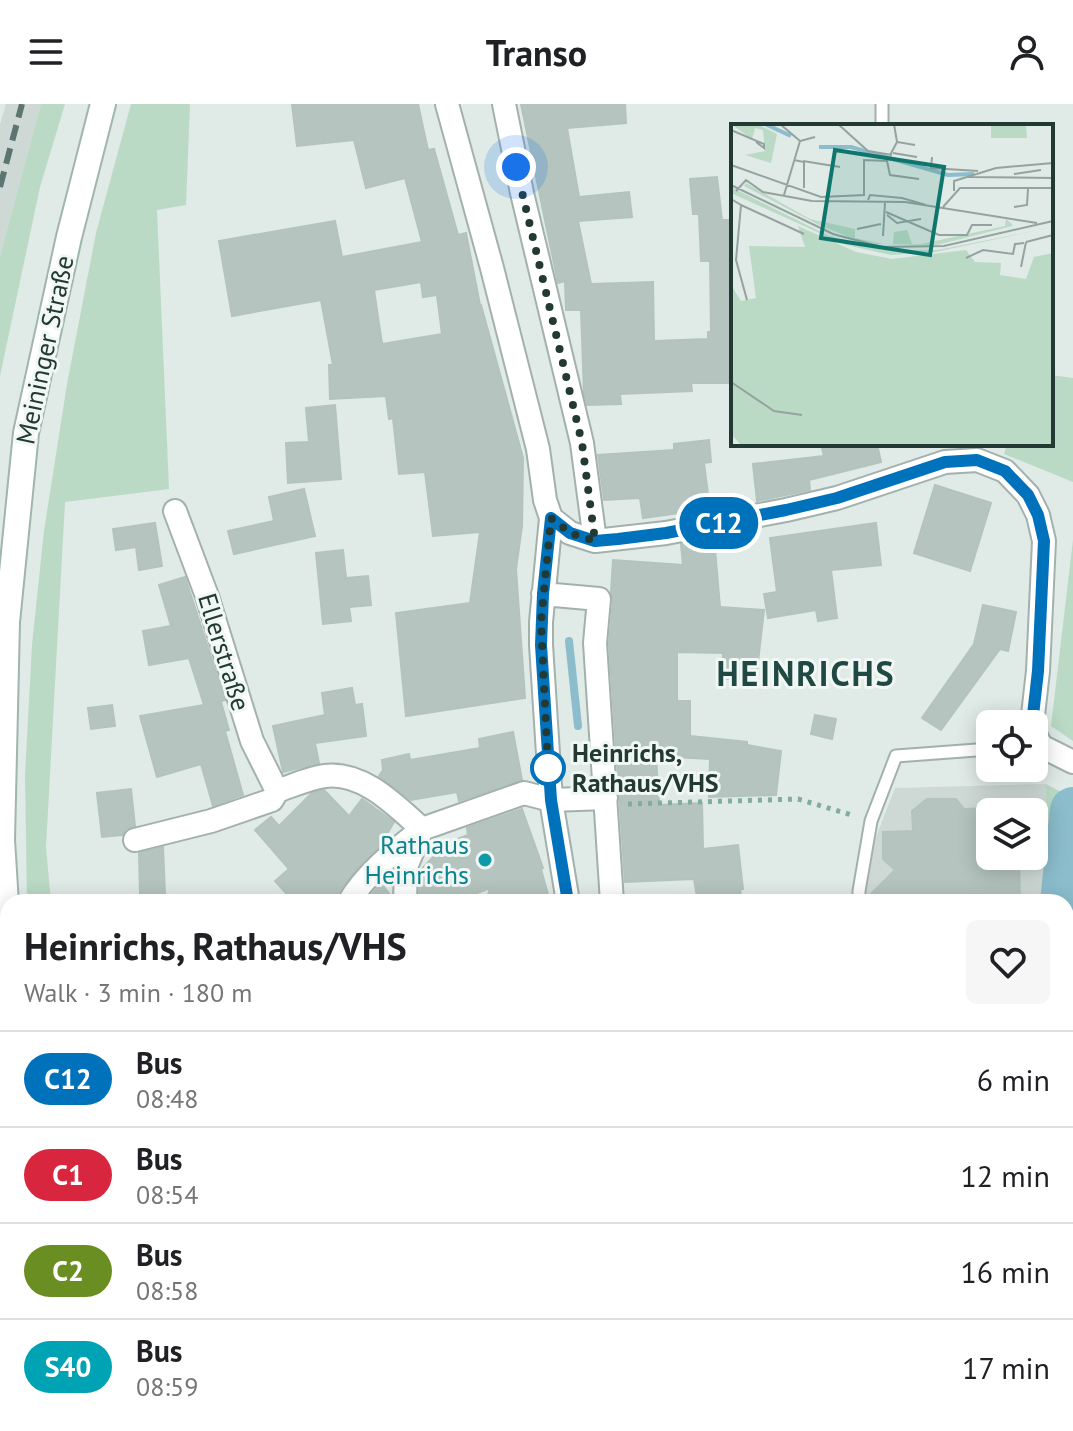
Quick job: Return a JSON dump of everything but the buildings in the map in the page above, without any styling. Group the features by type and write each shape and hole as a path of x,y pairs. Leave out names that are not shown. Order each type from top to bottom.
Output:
{"main road":[{"name":"Meininger Straße","path":"5,894 2,840 7,622 26,433 69,237 103,104"}],"street":[{"path":"447,104 538,449 545,500 551,518 541,645 551,800 567,894"},
{"path":"504,104 522,193 582,443 595,541"},
{"path":"551,518 570,533 595,541 666,533 786,510 837,498 945,462 977,460 1005,471 1028,495 1038,515 1044,541 1034,710"},
{"name":"Ellerstraße","path":"175,511 207,596 252,741 277,791"},
{"path":"543,594 599,599 595,643 612,894"},
{"path":"1048,748 1073,762"},
{"path":"135,840 250,808 272,800 277,791 325,776 346,776 378,791 422,829"},
{"path":"354,894 380,865 422,829 524,793 551,800 606,801"},
{"path":"405,894 406,867 422,829"}],"lane":[{"path":"859,894 871,821 896,756 976,750"}],"path":[{"path":"606,801 798,799 871,821"}],"shaded area":[{"path":"6,104 41,104 0,256 0,124"},
{"path":"1046,784 1046,798 976,798 976,870 1045,870 1044,894 866,894 876,837 895,788"}],"green space":[{"path":"41,104 65,104 40,187 0,376 0,256"},
{"path":"131,104 190,104 186,205 157,210 169,489 65,502 46,847 50,894 27,894 25,775 32,645 44,531 67,384 96,233"},
{"path":"1053,375 1073,378 1073,482 1004,454 1006,446 1053,446"},
{"path":"1073,540 1073,741 1051,726"},
{"path":"1046,784 1073,798 1073,894 1044,894 1045,870 1048,870"}],"waterway":[{"path":"569,641 578,726"},
{"path":"1064,894 1073,810"}],"railway":[{"path":"0,187 22,104"}],"bus line":[{"name":"C12","path":"567,894 551,800 541,645 551,518 570,533 595,541 618,539 666,533 837,498 945,462 977,460 1005,471 1028,495 1038,515 1044,541 1034,710"}],"place":[{"name":"Heinrichs, Rathaus/VHS","path":"548,768"},
{"name":"Rathaus Heinrichs","path":"485,860"}],"district":[{"name":"HEINRICHS","path":"806,674"}],"route":[{"path":"516,167 582,443 595,541 570,533 551,518 541,622 548,768"}]}
